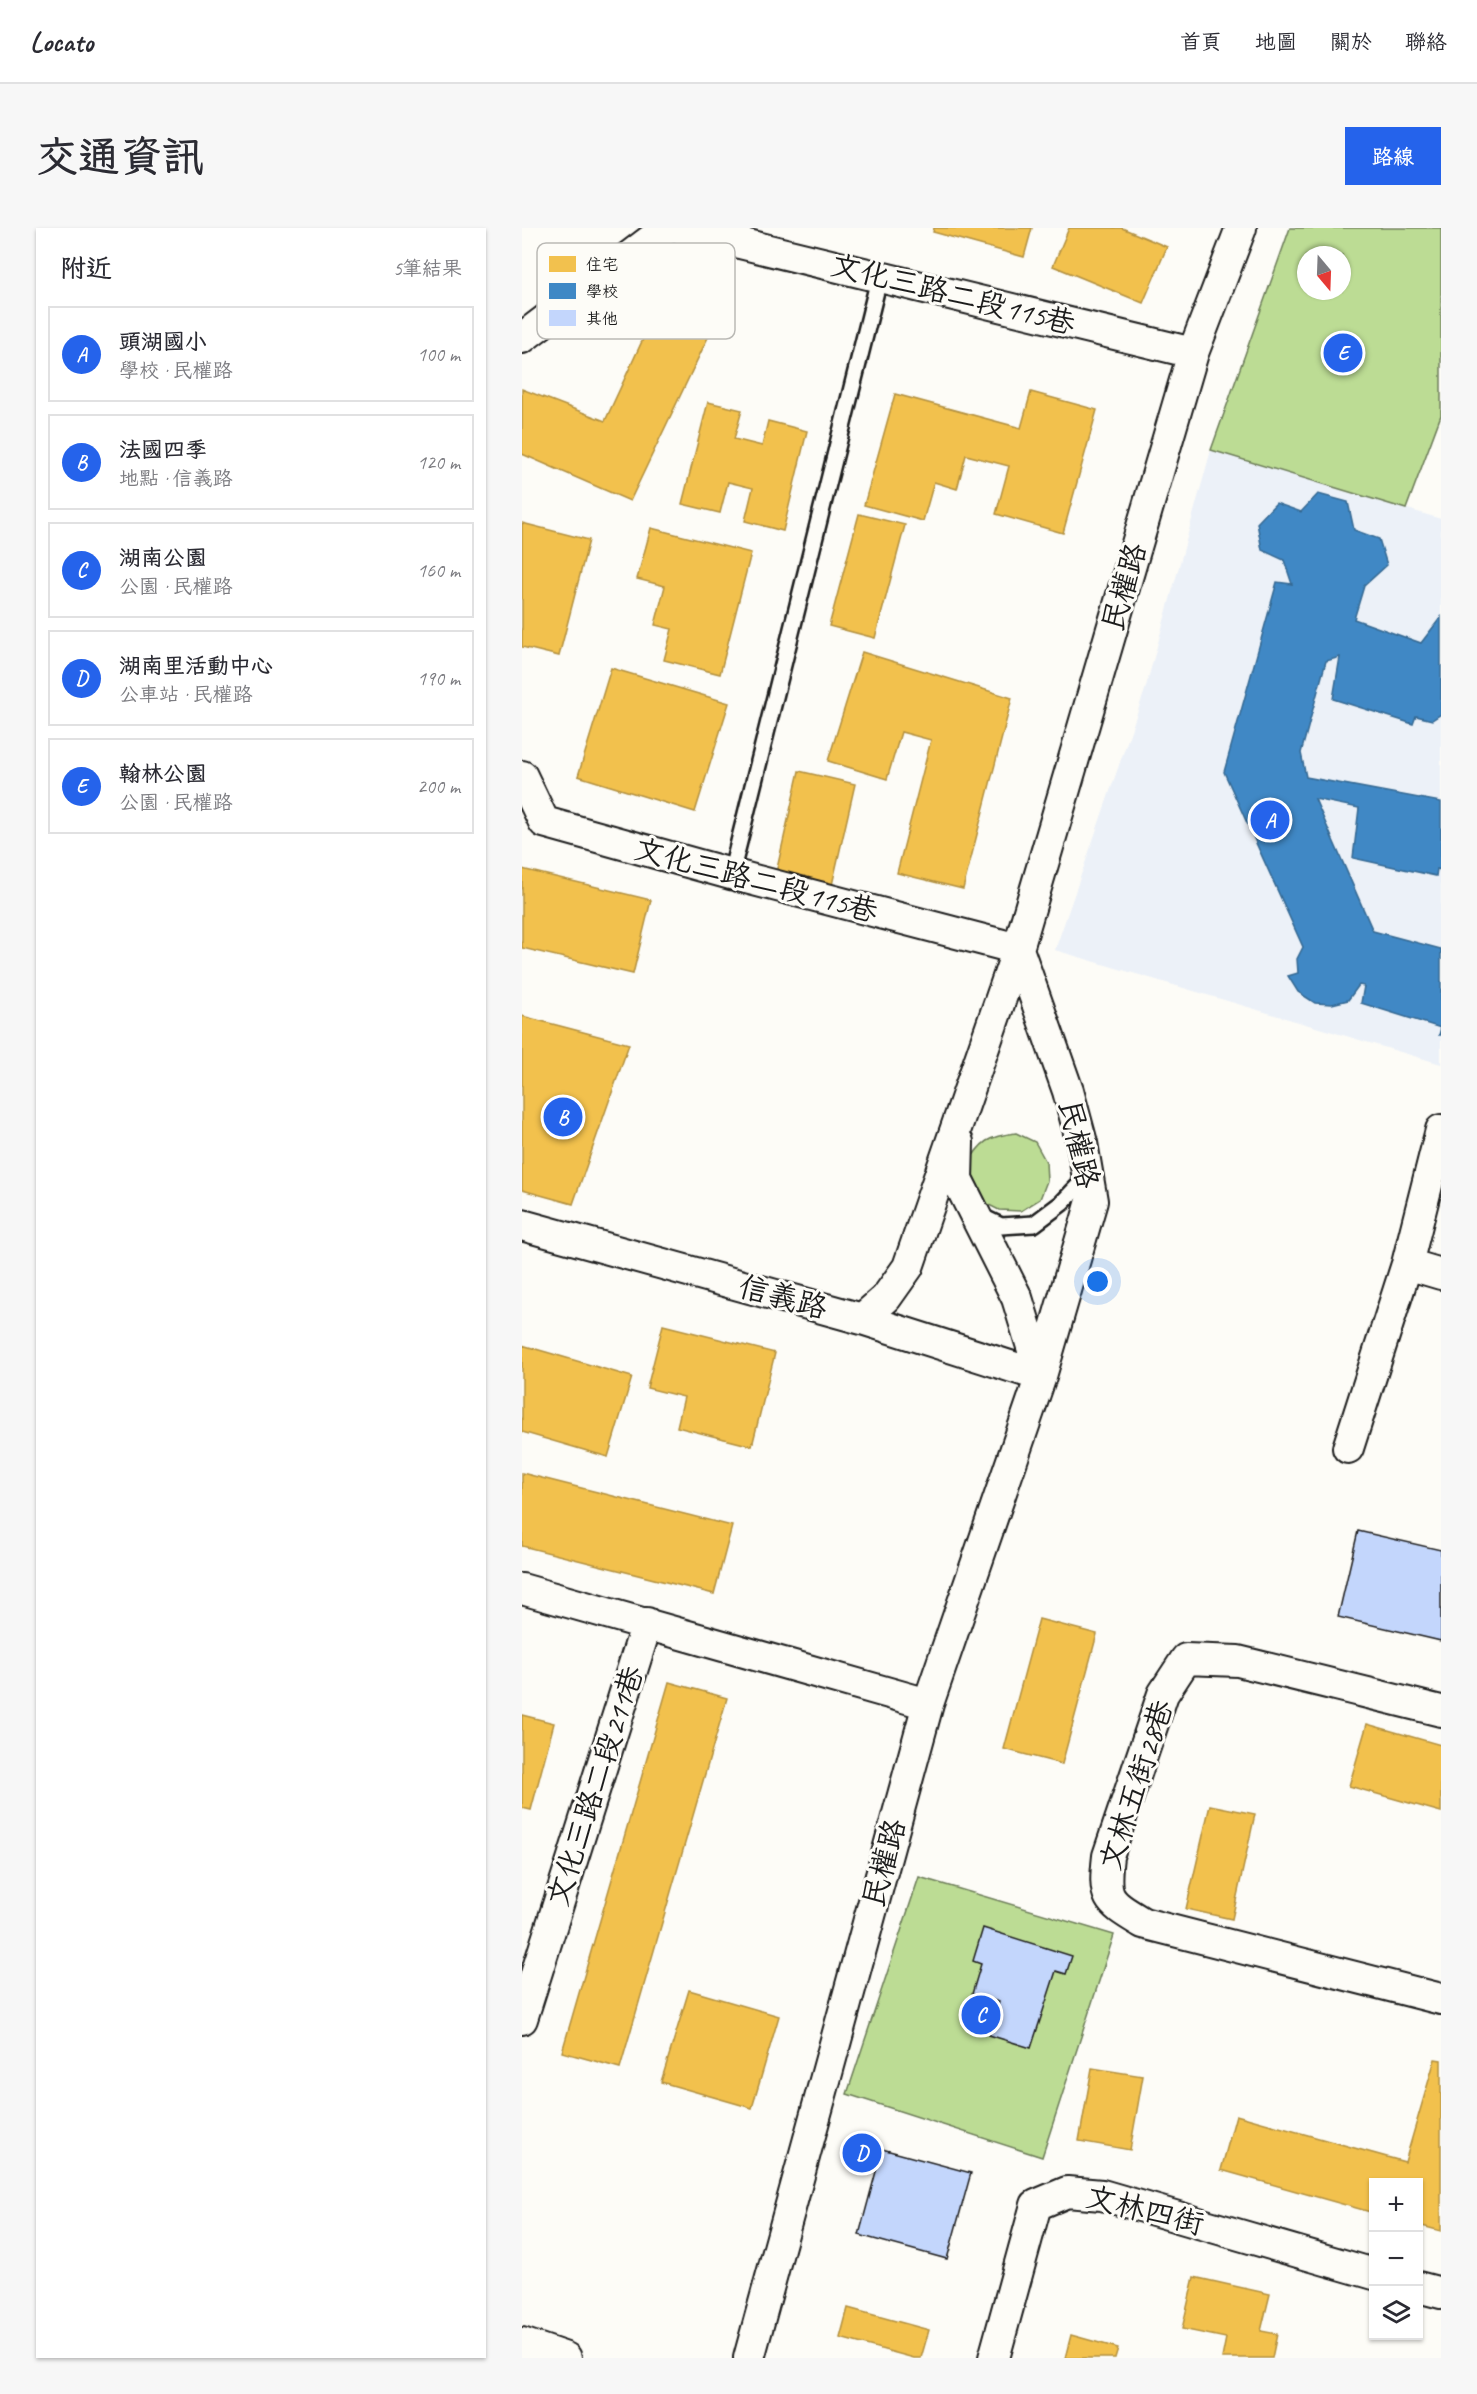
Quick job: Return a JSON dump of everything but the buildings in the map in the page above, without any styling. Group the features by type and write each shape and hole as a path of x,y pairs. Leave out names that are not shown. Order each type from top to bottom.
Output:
{"street":[{"path":"647,243 667,228"},
{"name":"文化三路二段115巷","path":"678,228 880,275 1193,353"},
{"name":"民權路","path":"862,1319 886,1298 908,1267 1018,949 1193,353 1241,228"},
{"path":"522,338 537,327"},
{"name":"文化三路二段115巷","path":"522,776 544,822 731,874 1018,949"},
{"name":"民權路","path":"748,2358 928,1704 1041,1376 1092,1201 1082,1143 1068,1091 1018,949"},
{"name":"民權路","path":"959,1116 957,1179 1017,1298 1041,1376"},
{"path":"1348,1448 1407,1264 1441,1130"},
{"name":"信義路","path":"522,1225 862,1319 1041,1376"},
{"path":"1407,1264 1441,1274"},
{"name":"文化三路二段211巷","path":"522,1589 928,1704"},
{"name":"文化三路二段211巷","path":"522,2019 647,1623"},
{"name":"文林五街28巷","path":"1441,1711 1238,1661 1185,1659 1163,1694 1108,1856 1104,1884 1113,1905 1143,1923 1441,1999"},
{"name":"文林四街","path":"994,2358 1036,2205 1067,2192 1102,2195 1369,2273"},
{"path":"1423,2288 1441,2293"},
{"path":"522,2343 566,2358"}],"lane":[{"path":"731,874 880,275"},
{"path":"975,1213 1001,1226 1034,1224 1062,1203 1087,1177"}],"shaded area":[{"path":"1211,450 1441,519 1441,1064 1055,950 1145,690"}],"green space":[{"path":"1290,228 1441,228 1441,415 1406,509 1211,450"},
{"path":"1016,1133 1035,1142 1046,1162 1047,1181 1040,1199 1021,1211 999,1210 981,1201 967,1166 976,1151 986,1141"},
{"path":"919,1877 1114,1935 1042,2157 847,2094"}],"place":[{"name":"翰林公園","path":"1343,353"},
{"name":"頭湖國小","path":"1270,820"},
{"name":"法國四季","path":"563,1117"},
{"name":"湖南公園","path":"981,2015"},
{"name":"湖南里活動中心","path":"862,2153"}]}
